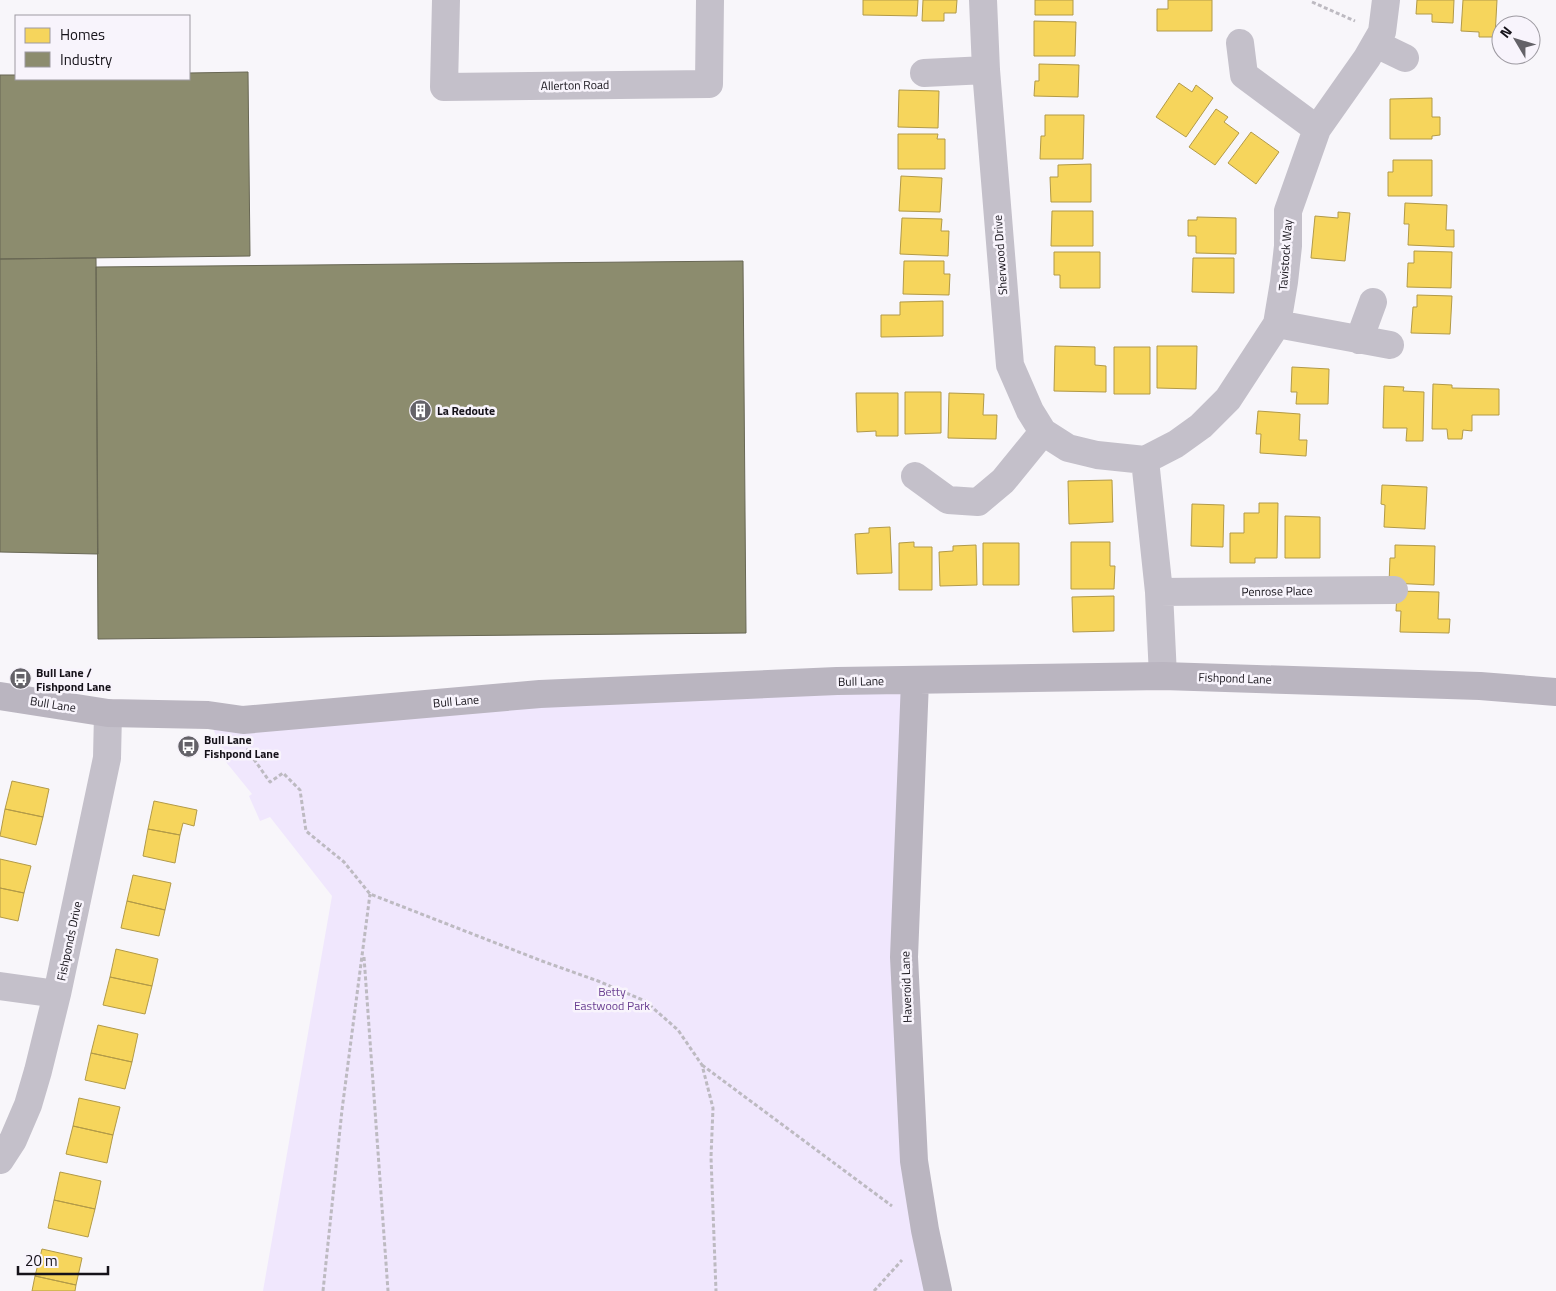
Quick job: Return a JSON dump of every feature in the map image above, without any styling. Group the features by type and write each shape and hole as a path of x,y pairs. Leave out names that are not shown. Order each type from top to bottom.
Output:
{"street":[{"name":"Allerton Road","path":"446,0 444,87 709,84 710,0"},
{"name":"Sherwood Drive","path":"983,0 986,70 1010,365 1030,411 1043,432 1068,448 1097,455 1145,460"},
{"name":"Tavistock Way","path":"1145,460 1176,444 1201,426 1228,399 1277,324 1287,255 1288,212 1317,130 1379,38 1386,0"},
{"path":"1379,38 1405,58"},
{"path":"1240,43 1244,76 1317,130"},
{"path":"924,73 986,70"},
{"path":"1359,340 1373,302"},
{"path":"1277,324 1390,345"},
{"path":"915,476 948,500 978,502 1002,480 1043,432"},
{"path":"1145,460 1159,592 1164,676"},
{"name":"Penrose Place","path":"1159,592 1394,590"},
{"name":"Fishpond Lane","path":"915,681 1164,676 1480,686 1556,692"},
{"name":"Bull Lane","path":"0,696 108,713 208,715 244,720 540,694 837,681 915,681"},
{"name":"Haveroid Lane","path":"915,681 904,957 914,1161 925,1230 938,1291"},
{"name":"Fishponds Drive","path":"0,1160 13,1140 28,1105 57,994 108,758 108,713"},
{"path":"0,986 57,994"}],"path":[{"path":"1312,2 1379,38"},
{"path":"244,720 248,751 270,782 283,773 300,790 306,831 344,862 370,894 644,1000 678,1030 702,1065 925,1230 894,1270 874,1291"},
{"path":"323,1291 342,1110 370,894"},
{"path":"363,949 388,1291"},
{"path":"702,1065 713,1108 711,1157 716,1291"}],"green space":[{"name":"Betty Eastwood Park","path":"915,681 904,957 938,1291 263,1291 332,896 270,817 260,821 249,796 252,794 226,762 208,715"}],"building: Homes":[{"path":"863,0 918,0 917,16 863,15"},
{"path":"923,0 957,0 956,13 944,13 944,21 922,21"},
{"path":"1035,0 1073,0 1073,15 1035,15"},
{"path":"1168,0 1212,0 1212,31 1157,31 1157,9 1168,9"},
{"path":"1417,0 1454,0 1453,23 1432,22 1432,14 1416,14"},
{"path":"1463,0 1497,0 1496,15 1491,15 1491,37 1479,37 1479,32 1461,31"},
{"path":"1034,21 1076,22 1075,56 1034,56"},
{"path":"1039,64 1079,65 1078,97 1034,96 1035,81 1039,81"},
{"path":"1179,83 1192,92 1196,85 1213,98 1186,137 1156,117"},
{"path":"899,90 939,91 938,128 898,127"},
{"path":"1432,98 1432,117 1440,117 1440,135 1432,136 1432,139 1390,139 1390,99"},
{"path":"1216,109 1228,117 1224,122 1239,133 1215,165 1189,147"},
{"path":"1045,115 1084,115 1083,159 1040,159 1041,136 1045,136"},
{"path":"1251,132 1279,152 1256,184 1228,163"},
{"path":"898,134 938,134 937,139 945,139 945,169 898,169"},
{"path":"1393,160 1432,160 1432,196 1388,196 1388,172 1393,172"},
{"path":"1091,164 1091,202 1051,202 1050,177 1058,177 1058,165"},
{"path":"901,176 942,178 940,212 899,211"},
{"path":"1405,203 1447,205 1446,230 1454,230 1454,247 1408,245 1409,224 1404,224"},
{"path":"1052,211 1093,211 1093,246 1051,246"},
{"path":"1338,212 1350,213 1345,261 1311,258 1315,216 1338,218"},
{"path":"1197,217 1236,218 1236,254 1196,253 1196,236 1188,236 1188,220 1197,220"},
{"path":"902,218 942,219 941,231 949,231 948,256 900,254"},
{"path":"1414,251 1452,252 1451,288 1407,287 1408,263 1414,263"},
{"path":"1054,252 1100,252 1100,288 1060,288 1060,275 1054,275"},
{"path":"1193,258 1234,258 1234,293 1192,292"},
{"path":"904,261 944,261 944,274 950,274 949,295 903,294"},
{"path":"1417,295 1452,296 1450,334 1411,333 1413,307 1417,307"},
{"path":"943,301 943,336 881,337 881,315 900,315 900,302"},
{"path":"1055,346 1095,347 1095,365 1106,366 1106,392 1054,391"},
{"path":"1157,346 1197,346 1196,389 1157,388"},
{"path":"1114,347 1150,347 1150,394 1114,394"},
{"path":"1292,367 1329,369 1328,404 1296,404 1297,392 1291,392"},
{"path":"1433,384 1452,385 1452,388 1499,389 1499,415 1472,415 1472,431 1463,430 1462,439 1448,439 1447,429 1432,429"},
{"path":"1384,386 1404,387 1403,391 1424,392 1423,441 1406,441 1407,428 1383,428"},
{"path":"905,392 941,392 941,433 905,434"},
{"path":"856,393 898,393 898,436 876,436 876,431 857,432"},
{"path":"949,393 984,394 983,415 997,415 996,439 948,438"},
{"path":"1258,411 1300,414 1299,440 1307,440 1306,456 1260,453 1261,434 1256,434"},
{"path":"1112,480 1113,522 1069,524 1068,481"},
{"path":"1382,485 1427,487 1425,529 1384,527 1385,505 1381,504"},
{"path":"1259,503 1278,503 1277,558 1255,558 1255,563 1230,563 1230,533 1244,533 1244,513 1259,513"},
{"path":"1192,504 1224,505 1223,547 1191,546"},
{"path":"1285,516 1320,517 1320,558 1285,558"},
{"path":"890,527 892,573 857,574 855,534 869,533 869,528"},
{"path":"914,542 914,547 932,547 932,590 899,590 899,543"},
{"path":"1071,542 1110,542 1110,566 1115,566 1114,589 1071,589"},
{"path":"983,543 1019,543 1019,585 983,585"},
{"path":"976,545 977,585 940,586 939,552 953,551 953,546"},
{"path":"1395,545 1435,546 1434,585 1389,583 1390,558 1395,558"},
{"path":"1397,591 1439,592 1438,619 1450,619 1449,633 1400,632 1401,611 1396,611"},
{"path":"1114,596 1114,631 1073,632 1072,597"},
{"path":"12,781 49,789 43,817 5,809"},
{"path":"154,801 197,810 194,826 183,823 180,835 148,829"},
{"path":"5,809 43,817 36,845 0,836"},
{"path":"148,829 180,835 175,863 143,856"},
{"path":"0,859 31,866 24,893 0,888"},
{"path":"133,875 171,883 165,910 127,901"},
{"path":"0,888 24,893 18,921 0,917"},
{"path":"127,901 165,910 159,936 121,928"},
{"path":"116,949 158,959 152,986 110,977"},
{"path":"110,977 152,986 145,1014 103,1005"},
{"path":"98,1025 138,1034 132,1062 91,1053"},
{"path":"91,1053 132,1062 125,1089 85,1080"},
{"path":"79,1098 120,1107 113,1135 73,1126"},
{"path":"73,1126 113,1135 107,1163 66,1154"},
{"path":"60,1172 101,1181 95,1209 54,1200"},
{"path":"54,1200 95,1209 88,1237 48,1228"},
{"path":"42,1249 82,1258 76,1285 35,1276"},
{"path":"35,1276 76,1285 75,1291 32,1291"}],"building: Industry":[{"path":"248,72 250,256 0,259 0,75 15,75 15,80 190,80 190,73"},
{"path":"96,258 98,554 0,552 0,259"},
{"name":"La Redoute","path":"743,261 746,633 98,639 96,267"}],"place":[{"name":"La Redoute","path":"421,410"},
{"name":"Bull Lane / Fishpond Lane","path":"20,679"},
{"name":"Bull Lane Fishpond Lane","path":"188,746"}]}
